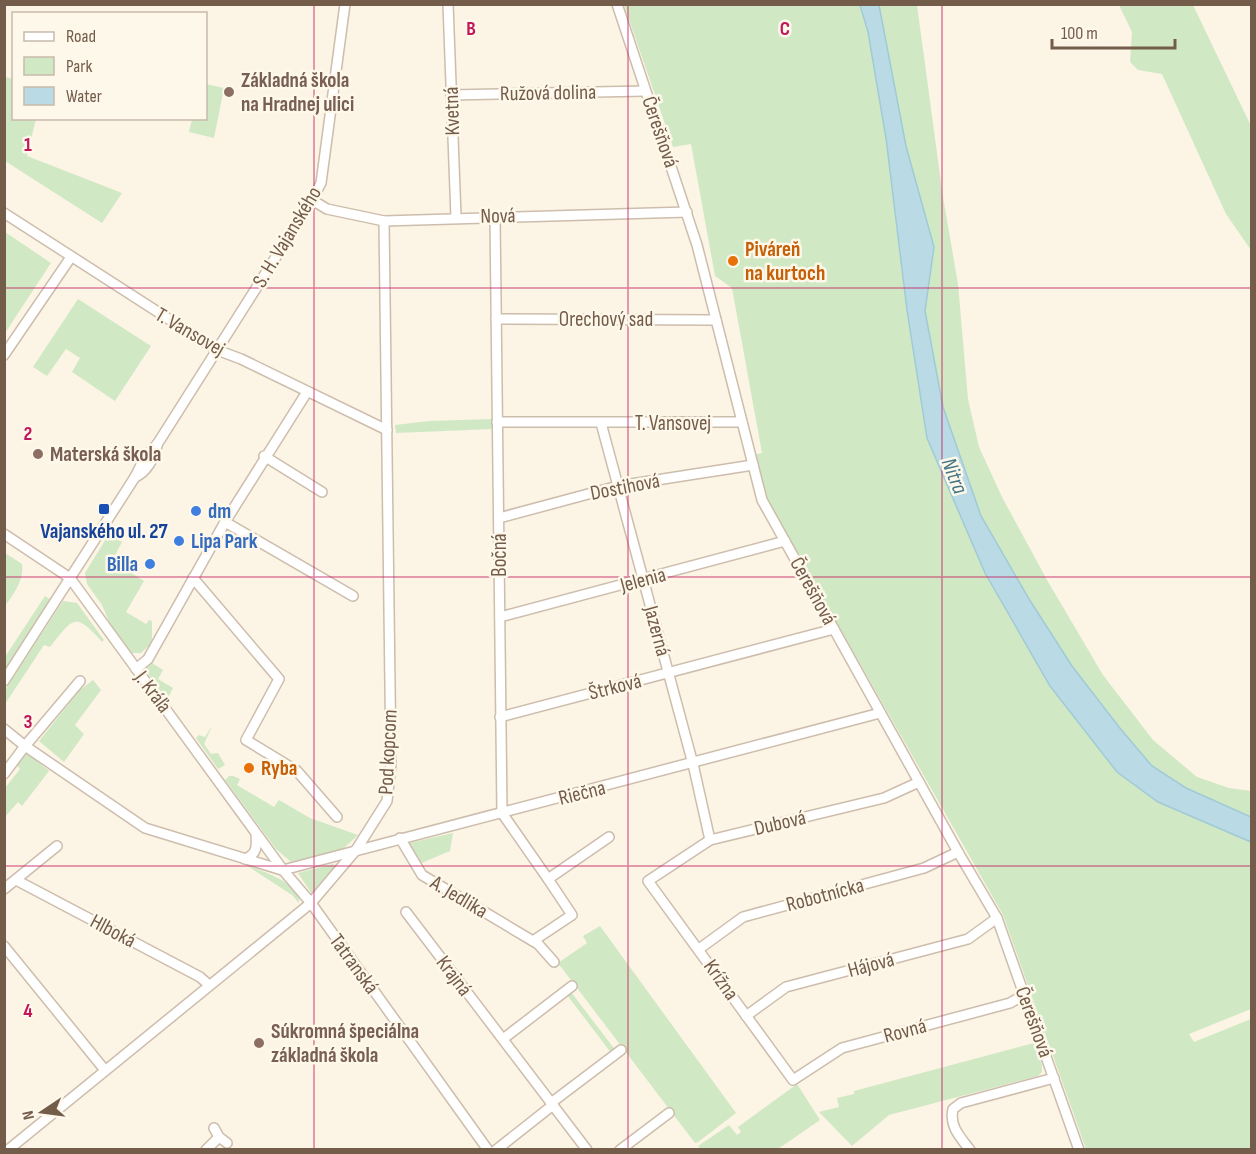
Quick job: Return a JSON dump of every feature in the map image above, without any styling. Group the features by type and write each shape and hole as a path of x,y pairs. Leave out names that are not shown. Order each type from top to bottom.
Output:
{"street":[{"name":"S. H. Vajanského","path":"4,681 143,461 158,443 321,183 345,4"},
{"name":"Kvetná","path":"448,4 456,217"},
{"name":"Čerešňová","path":"617,4 697,245 762,500 880,714 998,918 1079,1149"},
{"name":"Ružová dolina","path":"452,95 645,91"},
{"name":"Nová","path":"312,200 327,209 384,221 456,217 687,212"},
{"name":"T. Vansovej","path":"4,213 217,350 241,359 387,430"},
{"name":"Bočná","path":"495,216 502,813"},
{"name":"Pod kopcom","path":"8,1149 311,903 356,850 387,801 391,763 384,221"},
{"path":"4,355 71,257"},
{"name":"Orechový sad","path":"496,319 716,320"},
{"path":"136,669 148,659 264,456 307,392"},
{"name":"T. Vansovej","path":"497,422 742,422"},
{"name":"Jazerná","path":"601,423 693,764 710,840"},
{"path":"264,456 322,492"},
{"name":"Dostihová","path":"499,518 618,486 753,465"},
{"path":"225,522 353,596"},
{"name":"J. Kráľa","path":"4,534 70,578 283,870"},
{"name":"Jelenia","path":"500,617 785,541"},
{"path":"193,578 279,679 246,740 297,771 338,817"},
{"name":"Štrková","path":"500,717 834,629"},
{"path":"4,774 80,681"},
{"name":"Riečna","path":"283,870 880,714"},
{"path":"4,729 25,746 145,828 283,870"},
{"name":"Dubová","path":"648,881 710,840 884,798 919,782"},
{"path":"502,813 572,915 533,941"},
{"path":"245,859 252,856 257,849 256,834"},
{"path":"548,879 609,837"},
{"name":"A. Jedlika","path":"400,838 422,875 538,944 554,962"},
{"path":"4,889 57,846"},
{"name":"Robotnícka","path":"699,949 742,917 924,868 958,852"},
{"name":"Tatranská","path":"283,870 311,903 488,1149"},
{"name":"Hlboká","path":"16,880 200,977 209,985"},
{"name":"Krížna","path":"648,881 793,1080"},
{"name":"Krajná","path":"406,912 587,1149"},
{"name":"Hájová","path":"746,1016 786,987 968,939 998,918"},
{"path":"4,946 104,1069"},
{"path":"503,1039 572,986"},
{"name":"Rovná","path":"793,1080 843,1048 1010,1003 1024,995"},
{"path":"496,1149 621,1050"},
{"path":"970,1149 956,1131 951,1118 953,1109 961,1103 1054,1078"},
{"path":"620,1149 669,1113"},
{"path":"206,1149 223,1140 214,1128"}],"green space":[{"path":"624,5 860,5 868,32 886,138 907,310 927,438 985,573 1158,802 1251,842 1251,1009 1189,1034 1194,1042 1251,1019 1251,1149 1086,1149 1003,915 776,516 763,489 753,455 762,453 732,288 715,276 691,144 673,147"},
{"path":"879,5 917,5 943,197 958,284 968,399 979,447 1002,497 1047,580 1103,675 1153,740 1197,777 1229,788 1251,791 1251,817 1186,788 1152,766 1072,666 1029,599 981,516 943,407 925,311 934,247 906,146"},
{"path":"1119,5 1193,5 1251,126 1251,250 1226,214 1162,74 1138,70 1130,62 1132,32"},
{"path":"5,77 12,79 12,120 36,120 27,156 122,193 102,223 5,161"},
{"path":"207,84 224,88 214,138 189,132 192,120 207,120"},
{"path":"5,232 51,263 5,333"},
{"path":"78,299 151,346 115,401 72,372 80,358 66,349 47,376 33,367"},
{"path":"492,419 492,429 396,433 395,425 429,421"},
{"path":"109,534 122,542 112,561 144,581 126,612 146,624 149,620 152,621 152,643 141,653 132,653 110,624 102,605 87,584 85,573"},
{"path":"5,553 22,564 22,570 18,586 5,606"},
{"path":"45,596 51,600 5,672 5,657"},
{"path":"63,601 77,603 104,640 102,642 80,622 69,624 50,647 44,645 5,704 5,690"},
{"path":"148,663 163,670 158,679 173,688 167,700 144,668"},
{"path":"93,680 101,690 75,725 84,734 64,762 39,741 80,690"},
{"path":"212,726 204,744 211,754 218,753 225,765 218,769 196,738 199,735 205,737"},
{"path":"27,753 49,771 22,806 18,802 5,817 5,788 20,769 16,764 23,754"},
{"path":"229,776 240,779 237,785 274,807 279,800 310,818 358,835 343,849 291,862 276,849 225,780"},
{"path":"453,833 450,851 419,864 409,843"},
{"path":"333,864 335,869 312,894 298,873"},
{"path":"246,865 270,874 294,889 299,903 292,895"},
{"path":"600,926 736,1113 698,1142 695,1143 558,963 587,943 583,936"},
{"path":"571,992 616,1051 612,1054 567,995"},
{"path":"1034,1043 1042,1065 1042,1072 1038,1076 889,1115 852,1146 819,1112 839,1107 837,1098 854,1094 854,1091"},
{"path":"797,1084 820,1120 778,1149 701,1150 698,1146 729,1125 737,1135 741,1132 738,1127"}],"water":[{"name":"Nitra","path":"860,5 879,5 906,146 934,247 925,311 943,407 981,516 1029,599 1072,666 1119,727 1152,766 1186,788 1251,817 1251,842 1158,802 1117,772 1050,686 985,573 927,438 907,310 886,138 868,32"}],"place":[{"name":"Základná škola na Hradnej ulici","path":"229,92"},
{"name":"Piváreň na kurtoch","path":"733,261"},
{"name":"Materská škola","path":"38,454"},
{"name":"Vajanského ul. 27","path":"104,509"},
{"name":"dm","path":"196,511"},
{"name":"Lipa Park","path":"179,541"},
{"name":"Billa","path":"150,564"},
{"name":"Ryba","path":"249,768"},
{"name":"Súkromná špeciálna základná škola","path":"259,1043"}]}
